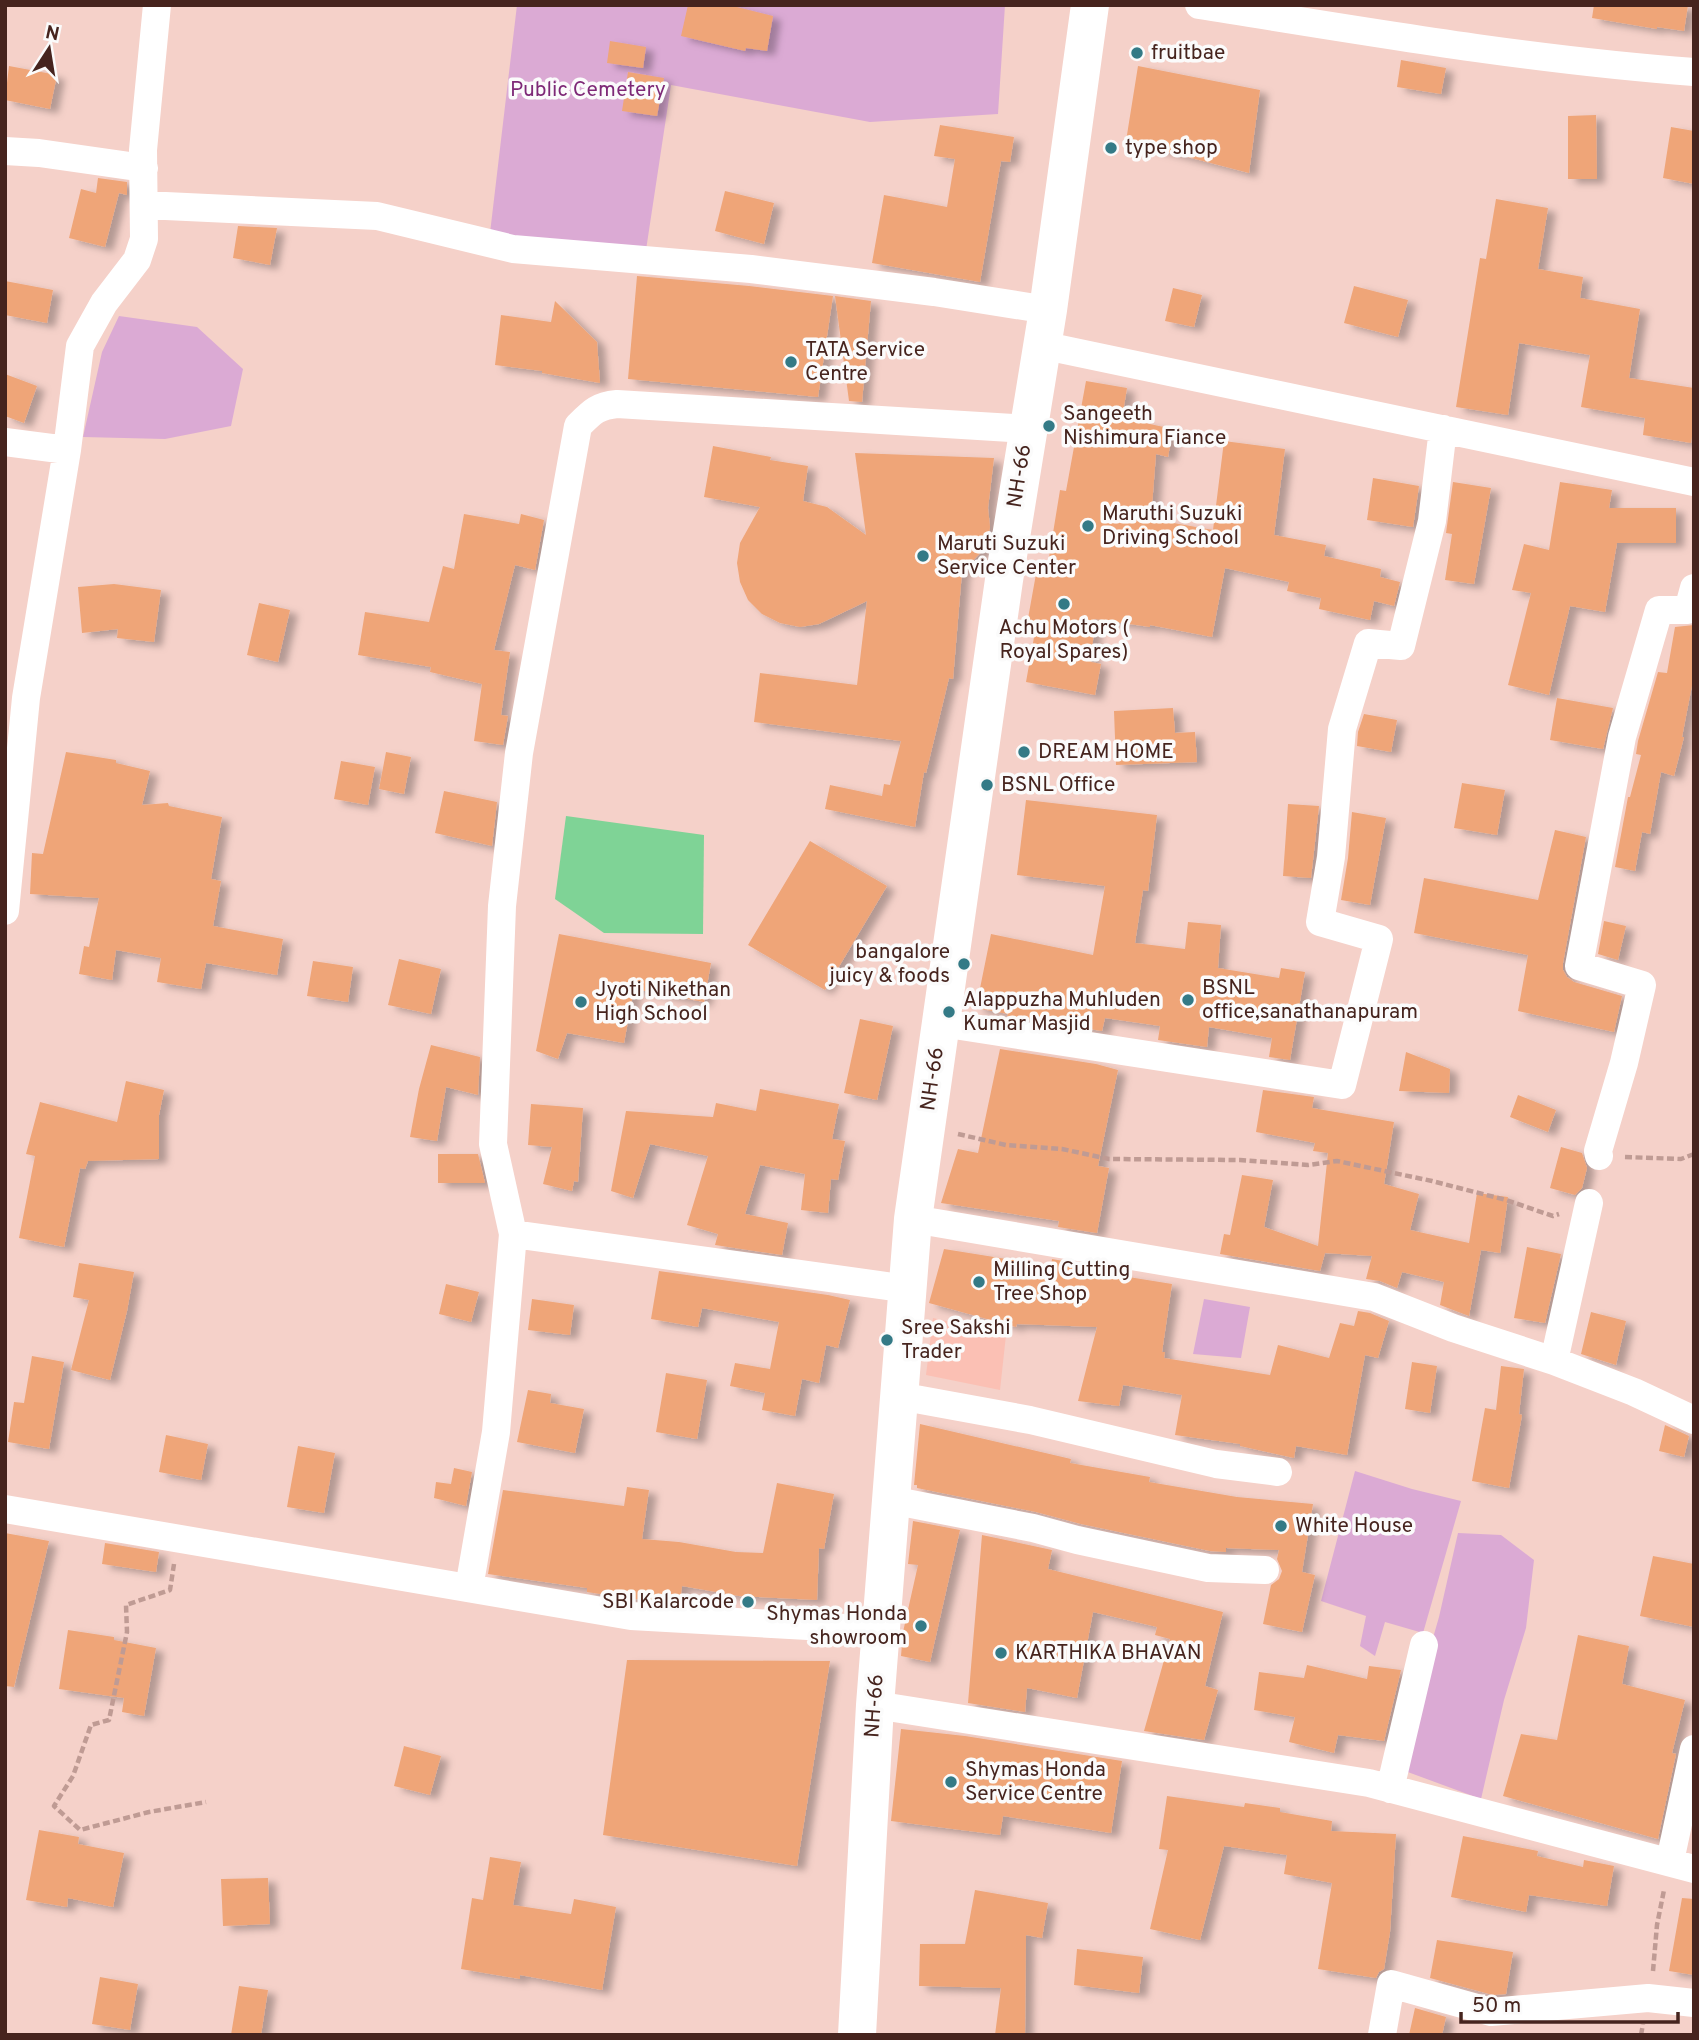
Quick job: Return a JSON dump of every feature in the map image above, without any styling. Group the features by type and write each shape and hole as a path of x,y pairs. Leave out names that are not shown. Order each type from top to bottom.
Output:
{"main road":[{"name":"NH-66","path":"857,2035 880,1630 913,1219 1002,594 1090,5"}],"street":[{"path":"5,911 26,698 67,450 80,346 104,303 138,260 144,239 143,150 157,5"},
{"path":"1199,5 1438,43 1634,68 1694,72"},
{"path":"5,151 39,153 144,168"},
{"path":"144,205 377,216 513,248 751,269 934,292 1044,327 1443,429 1694,482"},
{"path":"469,1588 495,1432 513,1234 493,1143 502,905 519,753 578,426 593,412 604,406 617,404 1028,429"},
{"path":"941,1023 1342,1086 1379,939 1320,922 1331,857 1342,729 1368,643 1401,646 1432,521 1443,429"},
{"path":"5,442 67,450"},
{"path":"1599,1156 1598,1151 1624,1063 1642,985 1579,966 1622,737 1659,610 1688,610 1694,588"},
{"path":"1554,1361 1589,1203"},
{"path":"913,1219 1374,1297 1453,1328 1554,1361 1634,1392 1694,1420"},
{"path":"513,1234 908,1289"},
{"path":"899,1396 1030,1420 1216,1464 1278,1472"},
{"path":"891,1500 1033,1528 1091,1544 1208,1568 1265,1570"},
{"path":"5,1509 631,1616 880,1630"},
{"path":"1390,1789 1424,1645"},
{"path":"875,1705 1356,1781 1682,1865 1694,1749"},
{"path":"1382,2035 1391,1984 1489,2023 1648,1998 1694,2003"}],"path":[{"path":"926,1128 1006,1145 1062,1149 1110,1159 1240,1160 1308,1165 1337,1161 1432,1181 1506,1200 1553,1216 1589,1203"},
{"path":"1599,1156 1681,1159 1694,1154"},
{"path":"178,1539 170,1590 126,1605 127,1632 109,1720 92,1725 73,1776 54,1806 80,1830 149,1812 206,1802"},
{"path":"1641,2035 1657,1925 1682,1865"}],"shaded area":[{"path":"566,816 704,835 703,934 604,933 555,899"},
{"path":"933,1318 1006,1335 1000,1390 926,1375"}],"green space":[{"name":"Public Cemetery","path":"517,5 1005,5 998,114 870,122 671,85 646,250 490,233"},
{"path":"119,316 197,327 243,369 231,426 165,439 83,437 102,352"},
{"path":"1204,1299 1250,1307 1241,1358 1193,1354"},
{"path":"1355,1471 1461,1501 1423,1633 1385,1622 1375,1656 1360,1646 1366,1616 1321,1601"},
{"path":"1458,1533 1501,1535 1534,1560 1526,1628 1504,1700 1481,1799 1405,1771 1416,1697 1439,1617"}],"building":[{"path":"688,5 729,5 773,16 767,51 746,48 745,51 681,36"},
{"path":"1594,5 1688,5 1684,31 1592,18"},
{"path":"610,41 646,47 643,68 607,63"},
{"path":"1401,60 1446,68 1441,94 1397,87"},
{"path":"9,66 57,75 50,109 5,100"},
{"path":"1138,66 1260,90 1249,173 1126,141"},
{"path":"628,72 664,78 657,116 622,111"},
{"path":"1596,115 1597,179 1568,179 1568,116"},
{"path":"940,125 1014,137 1010,162 1001,161 980,282 872,263 884,195 947,207 955,159 934,156"},
{"path":"1671,127 1694,131 1694,184 1663,178"},
{"path":"98,178 127,182 127,195 119,193 105,247 69,238 81,189 96,193"},
{"path":"725,191 774,203 764,244 715,231"},
{"path":"1496,199 1548,208 1538,269 1583,277 1580,298 1640,309 1629,378 1694,388 1691,443 1643,435 1645,418 1581,407 1590,355 1519,343 1508,415 1456,407 1480,258 1486,259"},
{"path":"238,226 277,228 270,265 233,258"},
{"path":"637,276 833,296 818,397 628,379"},
{"path":"5,281 53,290 47,323 5,315"},
{"path":"1354,286 1408,300 1398,337 1344,323"},
{"path":"1173,288 1202,295 1194,327 1165,321"},
{"path":"835,296 871,301 862,402 849,401"},
{"path":"555,301 597,342 600,383 495,365 501,315 551,322"},
{"path":"5,374 37,386 24,423 5,416"},
{"path":"1086,381 1127,388 1122,418 1173,429 1168,457 1156,454 1151,519 1213,530 1224,441 1285,449 1274,535 1326,545 1324,556 1381,569 1380,577 1400,582 1394,606 1374,601 1370,620 1319,609 1321,598 1287,591 1289,582 1225,568 1212,637 1150,625 1095,619 1091,662 1101,664 1095,695 1026,682 1036,626 1027,624 1036,574 1046,576 1060,490 1066,491"},
{"path":"713,446 808,466 803,501 827,507 866,535 855,453 994,458 987,546 962,572 953,679 949,678 926,773 924,772 915,827 825,809 830,785 882,796 884,784 890,785 901,741 754,722 760,673 857,685 867,601 819,624 800,627 780,623 762,614 748,600 740,582 737,563 740,543 760,507 704,497"},
{"path":"1373,478 1419,486 1413,527 1367,520"},
{"path":"1453,482 1491,488 1474,584 1445,580 1452,534 1446,533"},
{"path":"1560,482 1612,490 1609,508 1676,508 1676,543 1617,543 1605,612 1570,606 1549,695 1508,685 1531,593 1512,590 1524,544 1549,550"},
{"path":"464,514 519,524 521,514 544,520 535,570 515,565 494,650 510,652 501,715 508,716 503,745 474,741 482,684 430,672 431,667 358,655 365,612 429,622 443,566 454,569"},
{"path":"114,584 161,590 154,642 117,638 118,629 82,633 78,587"},
{"path":"259,603 290,610 278,662 247,655"},
{"path":"1694,625 1694,675 1684,737 1674,776 1661,772 1650,834 1642,832 1635,871 1615,867 1628,797 1641,755 1636,754 1638,741 1658,672 1667,673 1675,627"},
{"path":"1557,698 1613,708 1603,749 1550,740"},
{"path":"1173,708 1175,733 1195,732 1197,762 1116,765 1114,711"},
{"path":"1364,714 1397,720 1391,752 1357,746"},
{"path":"66,752 116,760 116,763 150,771 142,805 168,803 169,806 222,817 211,879 221,881 213,926 283,939 277,975 206,963 201,989 157,982 161,958 116,950 112,980 79,974 84,946 89,947 99,898 30,894 32,853 43,854"},
{"path":"386,752 411,757 404,794 379,789"},
{"path":"341,761 375,767 368,805 334,799"},
{"path":"1462,783 1505,790 1497,835 1454,828"},
{"path":"444,791 497,802 492,846 435,833"},
{"path":"1026,800 1157,815 1148,891 1143,890 1135,943 1185,949 1188,922 1221,925 1218,968 1279,978 1281,968 1305,972 1290,1060 1269,1057 1272,1038 1209,1027 1207,1047 1158,1040 1160,1026 1105,1018 1102,1031 1007,1016 1008,1014 976,1008 991,934 1093,955 1105,886 1017,875"},
{"path":"1288,804 1319,806 1311,878 1283,876"},
{"path":"1352,812 1386,818 1370,905 1341,900"},
{"path":"1555,830 1586,837 1563,970 1574,982 1622,996 1614,1032 1518,1011 1528,955 1414,933 1424,878 1538,900"},
{"path":"810,841 887,886 825,990 748,945"},
{"path":"1604,921 1626,926 1618,960 1598,954"},
{"path":"559,934 711,963 704,1002 634,989 624,1043 567,1033 558,1059 536,1051"},
{"path":"399,959 441,969 431,1014 388,1005"},
{"path":"313,961 353,967 348,1002 307,996"},
{"path":"860,1019 893,1026 877,1100 844,1093"},
{"path":"431,1045 480,1057 478,1095 446,1087 437,1141 410,1137"},
{"path":"1000,1049 1118,1070 1098,1166 1109,1168 1097,1233 1058,1227 1059,1221 941,1203 958,1149 978,1153"},
{"path":"1406,1052 1450,1069 1449,1093 1399,1091"},
{"path":"126,1081 164,1090 159,1115 159,1159 88,1161 85,1169 80,1168 64,1247 19,1238 35,1156 26,1154 40,1102 117,1122"},
{"path":"760,1089 839,1104 832,1139 845,1141 838,1180 831,1179 828,1213 801,1210 805,1174 760,1165 745,1214 788,1223 782,1255 715,1245 718,1234 687,1225 708,1156 650,1144 633,1198 611,1191 626,1111 713,1117 716,1103 756,1111"},
{"path":"1263,1090 1314,1097 1312,1108 1394,1122 1384,1184 1419,1194 1410,1230 1469,1243 1477,1193 1508,1197 1500,1253 1481,1250 1469,1316 1440,1305 1444,1282 1402,1272 1397,1288 1366,1279 1372,1256 1325,1253 1320,1271 1220,1254 1224,1234 1230,1235 1242,1175 1273,1180 1264,1227 1318,1246 1328,1153 1313,1151 1315,1143 1256,1132"},
{"path":"1518,1095 1556,1110 1548,1132 1510,1117"},
{"path":"531,1104 583,1108 578,1182 574,1181 572,1191 543,1184 552,1147 528,1145"},
{"path":"1561,1147 1582,1153 1587,1168 1582,1188 1575,1195 1550,1188"},
{"path":"438,1154 478,1154 485,1183 438,1183"},
{"path":"1527,1247 1561,1254 1545,1323 1514,1318"},
{"path":"944,1249 1051,1266 1052,1259 1091,1266 1091,1269 1111,1272 1110,1274 1172,1284 1162,1352 1165,1352 1164,1358 1270,1375 1278,1345 1329,1358 1340,1323 1354,1326 1358,1311 1389,1321 1378,1358 1365,1355 1347,1455 1296,1446 1294,1458 1240,1444 1175,1435 1182,1395 1123,1385 1119,1406 1078,1401 1097,1327 1017,1324 1016,1327 929,1303"},
{"path":"79,1263 134,1272 110,1380 71,1370 89,1300 73,1297"},
{"path":"659,1271 850,1300 838,1348 826,1345 819,1383 802,1379 795,1416 762,1410 765,1393 730,1386 735,1363 770,1369 779,1322 702,1308 698,1327 651,1319"},
{"path":"446,1284 479,1292 471,1322 439,1314"},
{"path":"532,1299 574,1305 570,1335 528,1330"},
{"path":"1591,1312 1626,1321 1616,1365 1581,1354"},
{"path":"32,1356 64,1362 49,1449 8,1442 14,1402 24,1403"},
{"path":"1412,1362 1437,1366 1430,1413 1405,1409"},
{"path":"1501,1366 1524,1369 1519,1414 1522,1415 1509,1488 1472,1481 1485,1408 1496,1410"},
{"path":"666,1373 707,1380 697,1439 656,1432"},
{"path":"528,1390 551,1394 550,1403 584,1409 575,1453 517,1442"},
{"path":"920,1424 1071,1459 1070,1463 1150,1477 1149,1482 1237,1497 1313,1504 1302,1572 1315,1575 1302,1632 1263,1624 1271,1585 1279,1579 1282,1571 1277,1559 1279,1550 1226,1548 1226,1552 1210,1551 917,1488 917,1485 914,1485"},
{"path":"1665,1425 1689,1436 1684,1457 1659,1451"},
{"path":"166,1435 208,1444 201,1480 159,1472"},
{"path":"298,1446 335,1453 324,1513 287,1507"},
{"path":"454,1468 472,1472 466,1506 434,1498 436,1482 451,1484"},
{"path":"777,1483 834,1494 824,1549 819,1548 817,1600 739,1596 682,1586 680,1602 633,1599 587,1592 587,1588 488,1574 503,1490 624,1506 627,1487 649,1490 642,1539 736,1552 763,1553"},
{"path":"913,1521 960,1530 930,1662 901,1656 903,1632 918,1565 908,1564"},
{"path":"5,1533 49,1541 14,1687 5,1686"},
{"path":"982,1535 1052,1550 1048,1569 1223,1612 1205,1686 1218,1690 1204,1740 1144,1731 1170,1639 1155,1635 1157,1627 1093,1612 1077,1698 1027,1688 1025,1712 968,1703"},
{"path":"105,1543 159,1552 156,1572 102,1564"},
{"path":"1653,1556 1694,1564 1694,1627 1640,1616"},
{"path":"68,1630 114,1637 114,1640 156,1648 144,1716 122,1712 124,1698 59,1689"},
{"path":"1578,1635 1629,1646 1622,1684 1685,1700 1672,1753 1676,1754 1658,1839 1503,1796 1521,1734 1557,1740"},
{"path":"627,1660 830,1661 797,1866 603,1835"},
{"path":"1307,1665 1367,1679 1369,1666 1401,1670 1384,1741 1338,1735 1334,1753 1289,1742 1295,1717 1254,1710 1259,1672 1304,1678"},
{"path":"901,1729 965,1736 1122,1761 1111,1833 1003,1816 1000,1835 891,1821"},
{"path":"404,1746 441,1756 430,1795 394,1786"},
{"path":"1167,1796 1244,1807 1245,1803 1280,1808 1280,1812 1332,1821 1331,1831 1396,1834 1390,1932 1384,1969 1376,1978 1318,1969 1332,1883 1284,1874 1287,1855 1224,1846 1200,1940 1150,1929 1168,1850 1159,1849"},
{"path":"39,1830 79,1837 78,1844 124,1853 113,1907 68,1898 67,1907 26,1900"},
{"path":"1463,1836 1538,1851 1537,1856 1583,1867 1584,1860 1614,1866 1607,1906 1529,1895 1526,1912 1451,1897"},
{"path":"490,1857 521,1862 513,1905 571,1914 574,1899 616,1907 602,1990 520,1975 520,1979 461,1969 472,1898 483,1900"},
{"path":"268,1878 270,1924 223,1926 221,1879"},
{"path":"975,1890 1048,1903 1042,1938 1026,1935 1025,2035 995,2035 1001,1988 919,1986 920,1944 965,1944"},
{"path":"1682,1898 1694,1899 1694,1975 1669,1971"},
{"path":"1437,1940 1513,1952 1506,1994 1493,1995 1430,1978"},
{"path":"1077,1949 1143,1957 1139,1993 1074,1985"},
{"path":"100,1977 138,1984 130,2030 92,2024"},
{"path":"239,1986 268,1990 261,2035 231,2035"},
{"path":"1415,2008 1446,2017 1442,2035 1409,2035"}],"place":[{"name":"fruitbae","path":"1137,53"},
{"name":"type shop","path":"1111,148"},
{"name":"TATA Service Centre","path":"791,362"},
{"name":"Sangeeth Nishimura Fiance","path":"1049,426"},
{"name":"Maruthi Suzuki Driving School","path":"1088,526"},
{"name":"Maruti Suzuki Service Center","path":"923,556"},
{"name":"Achu Motors ( Royal Spares)","path":"1064,604"},
{"name":"DREAM HOME","path":"1024,752"},
{"name":"BSNL Office","path":"987,785"},
{"name":"bangalore juicy & foods","path":"964,964"},
{"name":"BSNL office,sanathanapuram","path":"1188,1000"},
{"name":"Jyoti Nikethan High School","path":"581,1002"},
{"name":"Alappuzha Muhluden Kumar Masjid","path":"949,1012"},
{"name":"Milling Cutting Tree Shop","path":"979,1282"},
{"name":"Sree Sakshi Trader","path":"887,1340"},
{"name":"White House","path":"1281,1526"},
{"name":"SBI Kalarcode","path":"748,1602"},
{"name":"Shymas Honda showroom","path":"921,1626"},
{"name":"KARTHIKA BHAVAN","path":"1001,1653"},
{"name":"Shymas Honda Service Centre","path":"951,1782"}]}
